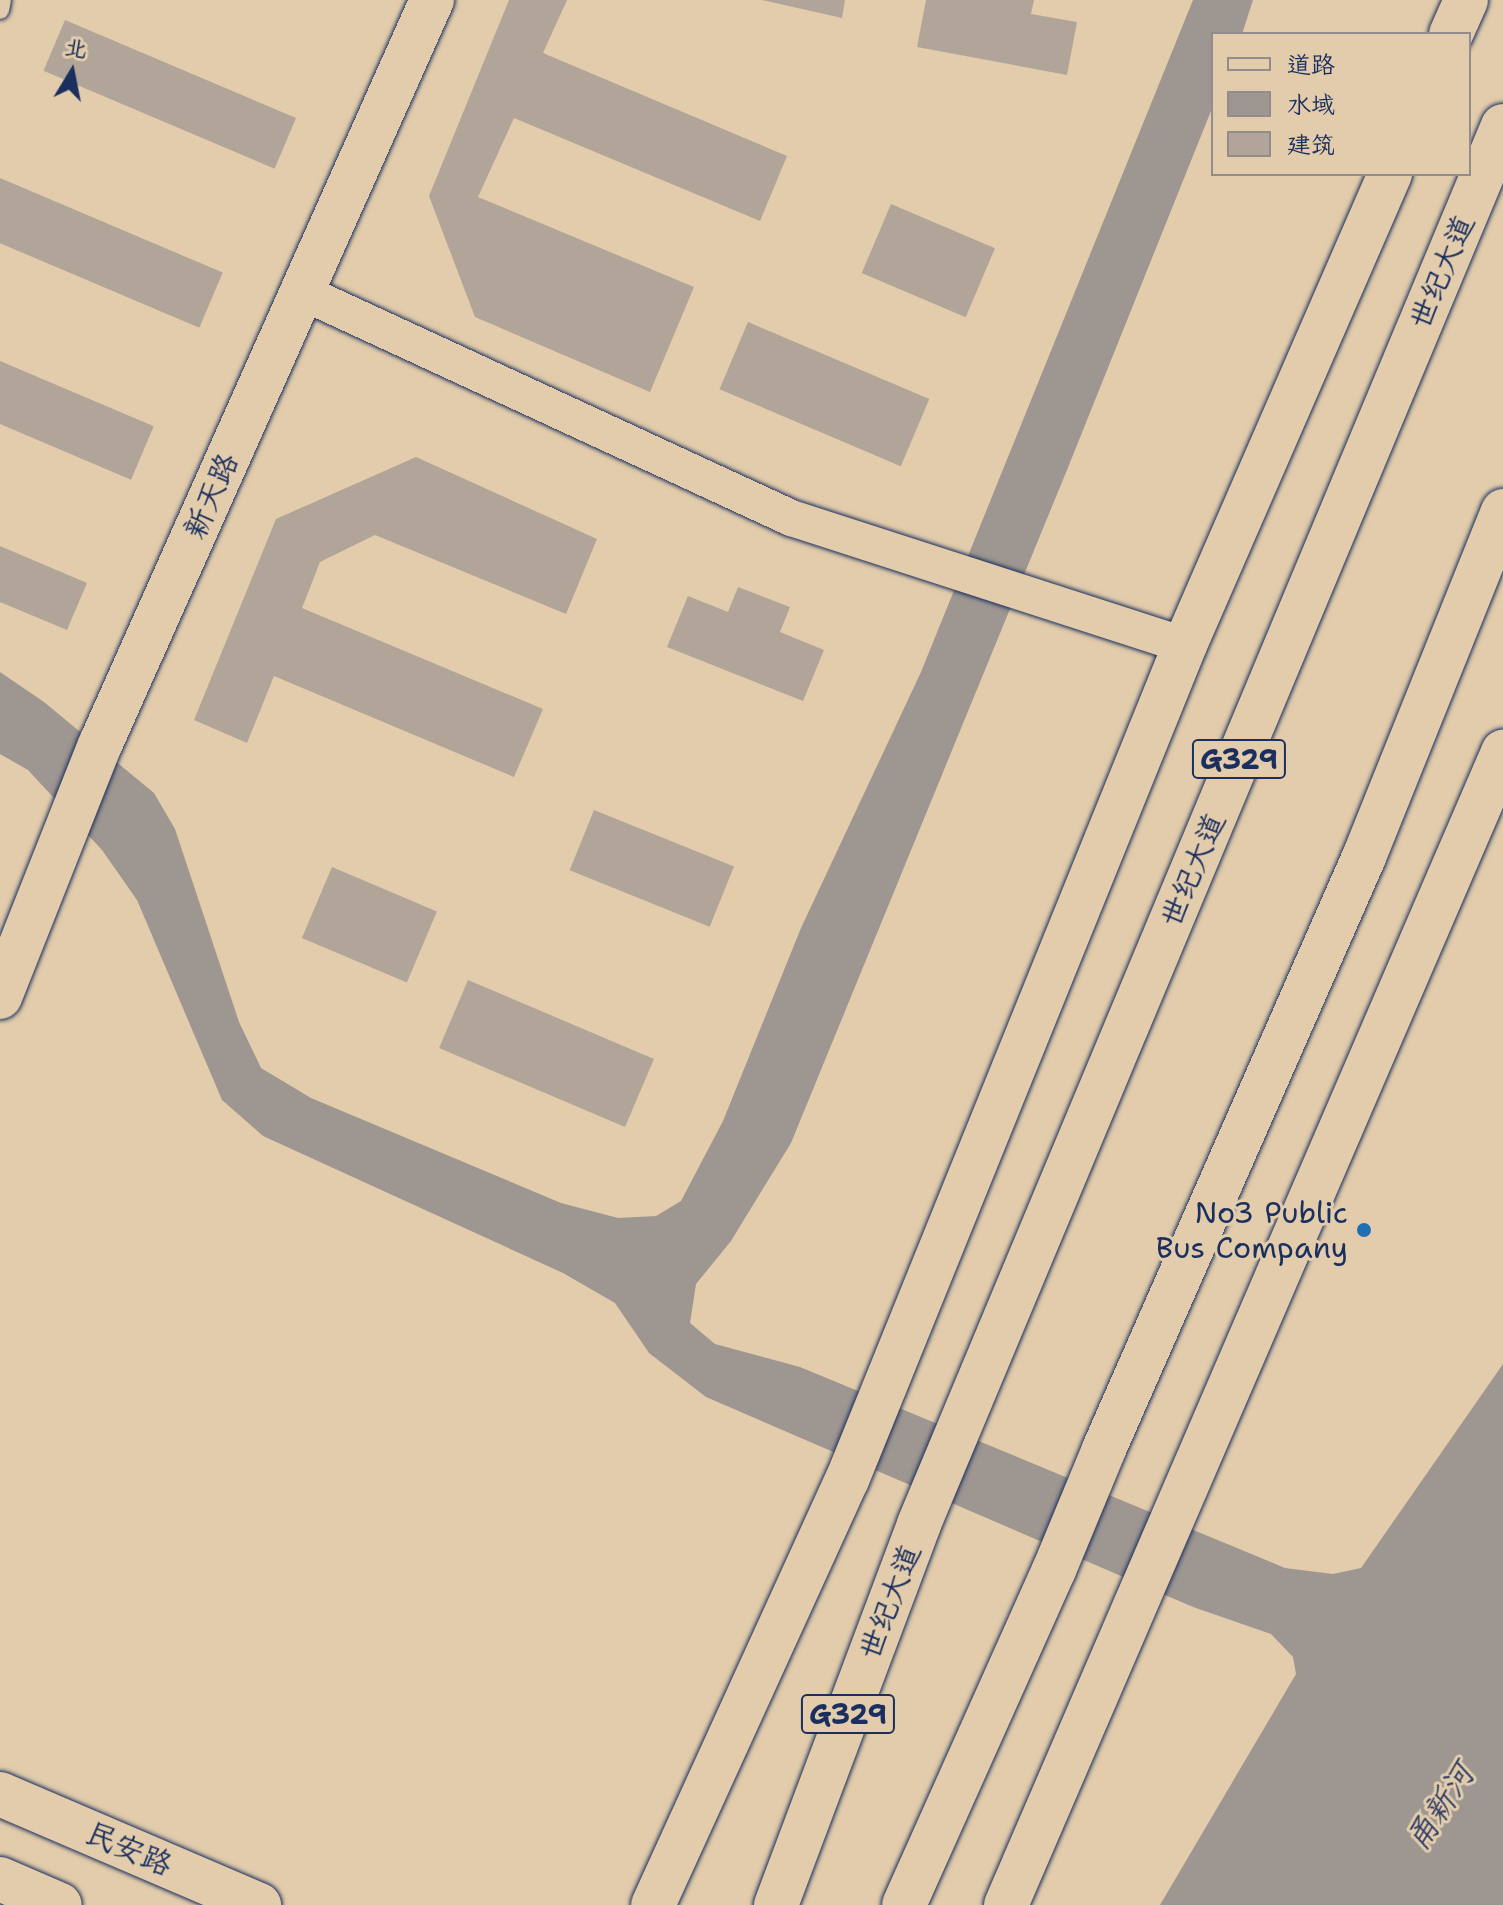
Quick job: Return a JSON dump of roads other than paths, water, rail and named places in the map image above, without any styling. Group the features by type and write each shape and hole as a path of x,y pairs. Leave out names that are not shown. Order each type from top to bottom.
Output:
{"main road":[{"name":"新天路","path":"0,997 100,745 432,0"},
{"path":"1452,32 1466,0"},
{"name":"世纪大道","path":"776,1905 919,1524 1503,126"},
{"path":"653,1905 847,1480 1185,645 1389,176"},
{"path":"904,1905 1054,1570 1364,857 1503,511"},
{"path":"1006,1905 1503,752"},
{"name":"民安路","path":"0,1794 259,1905"},
{"path":"0,1879 60,1905"}],"street":[{"path":"302,292 791,518 1185,645"}],"lane":[{"path":"0,10 2,0"}],"water":[{"name":"甬新河","path":"1193,0 1253,0 1243,32 1211,32 1211,111 1069,465 791,1143 731,1241 696,1284 690,1323 715,1344 800,1367 1285,1568 1333,1574 1361,1568 1503,1364 1503,1905 1160,1905 1296,1674 1293,1657 1271,1634 1193,1607 706,1397 649,1353 615,1303 563,1273 263,1136 222,1100 137,900 102,850 28,770 0,754 0,672 44,702 154,793 175,829 239,1022 261,1068 311,1098 561,1203 618,1218 656,1216 681,1201 723,1121 801,928 921,672"}],"place":[{"name":"No3 Public Bus Company","path":"1364,1230"}]}
